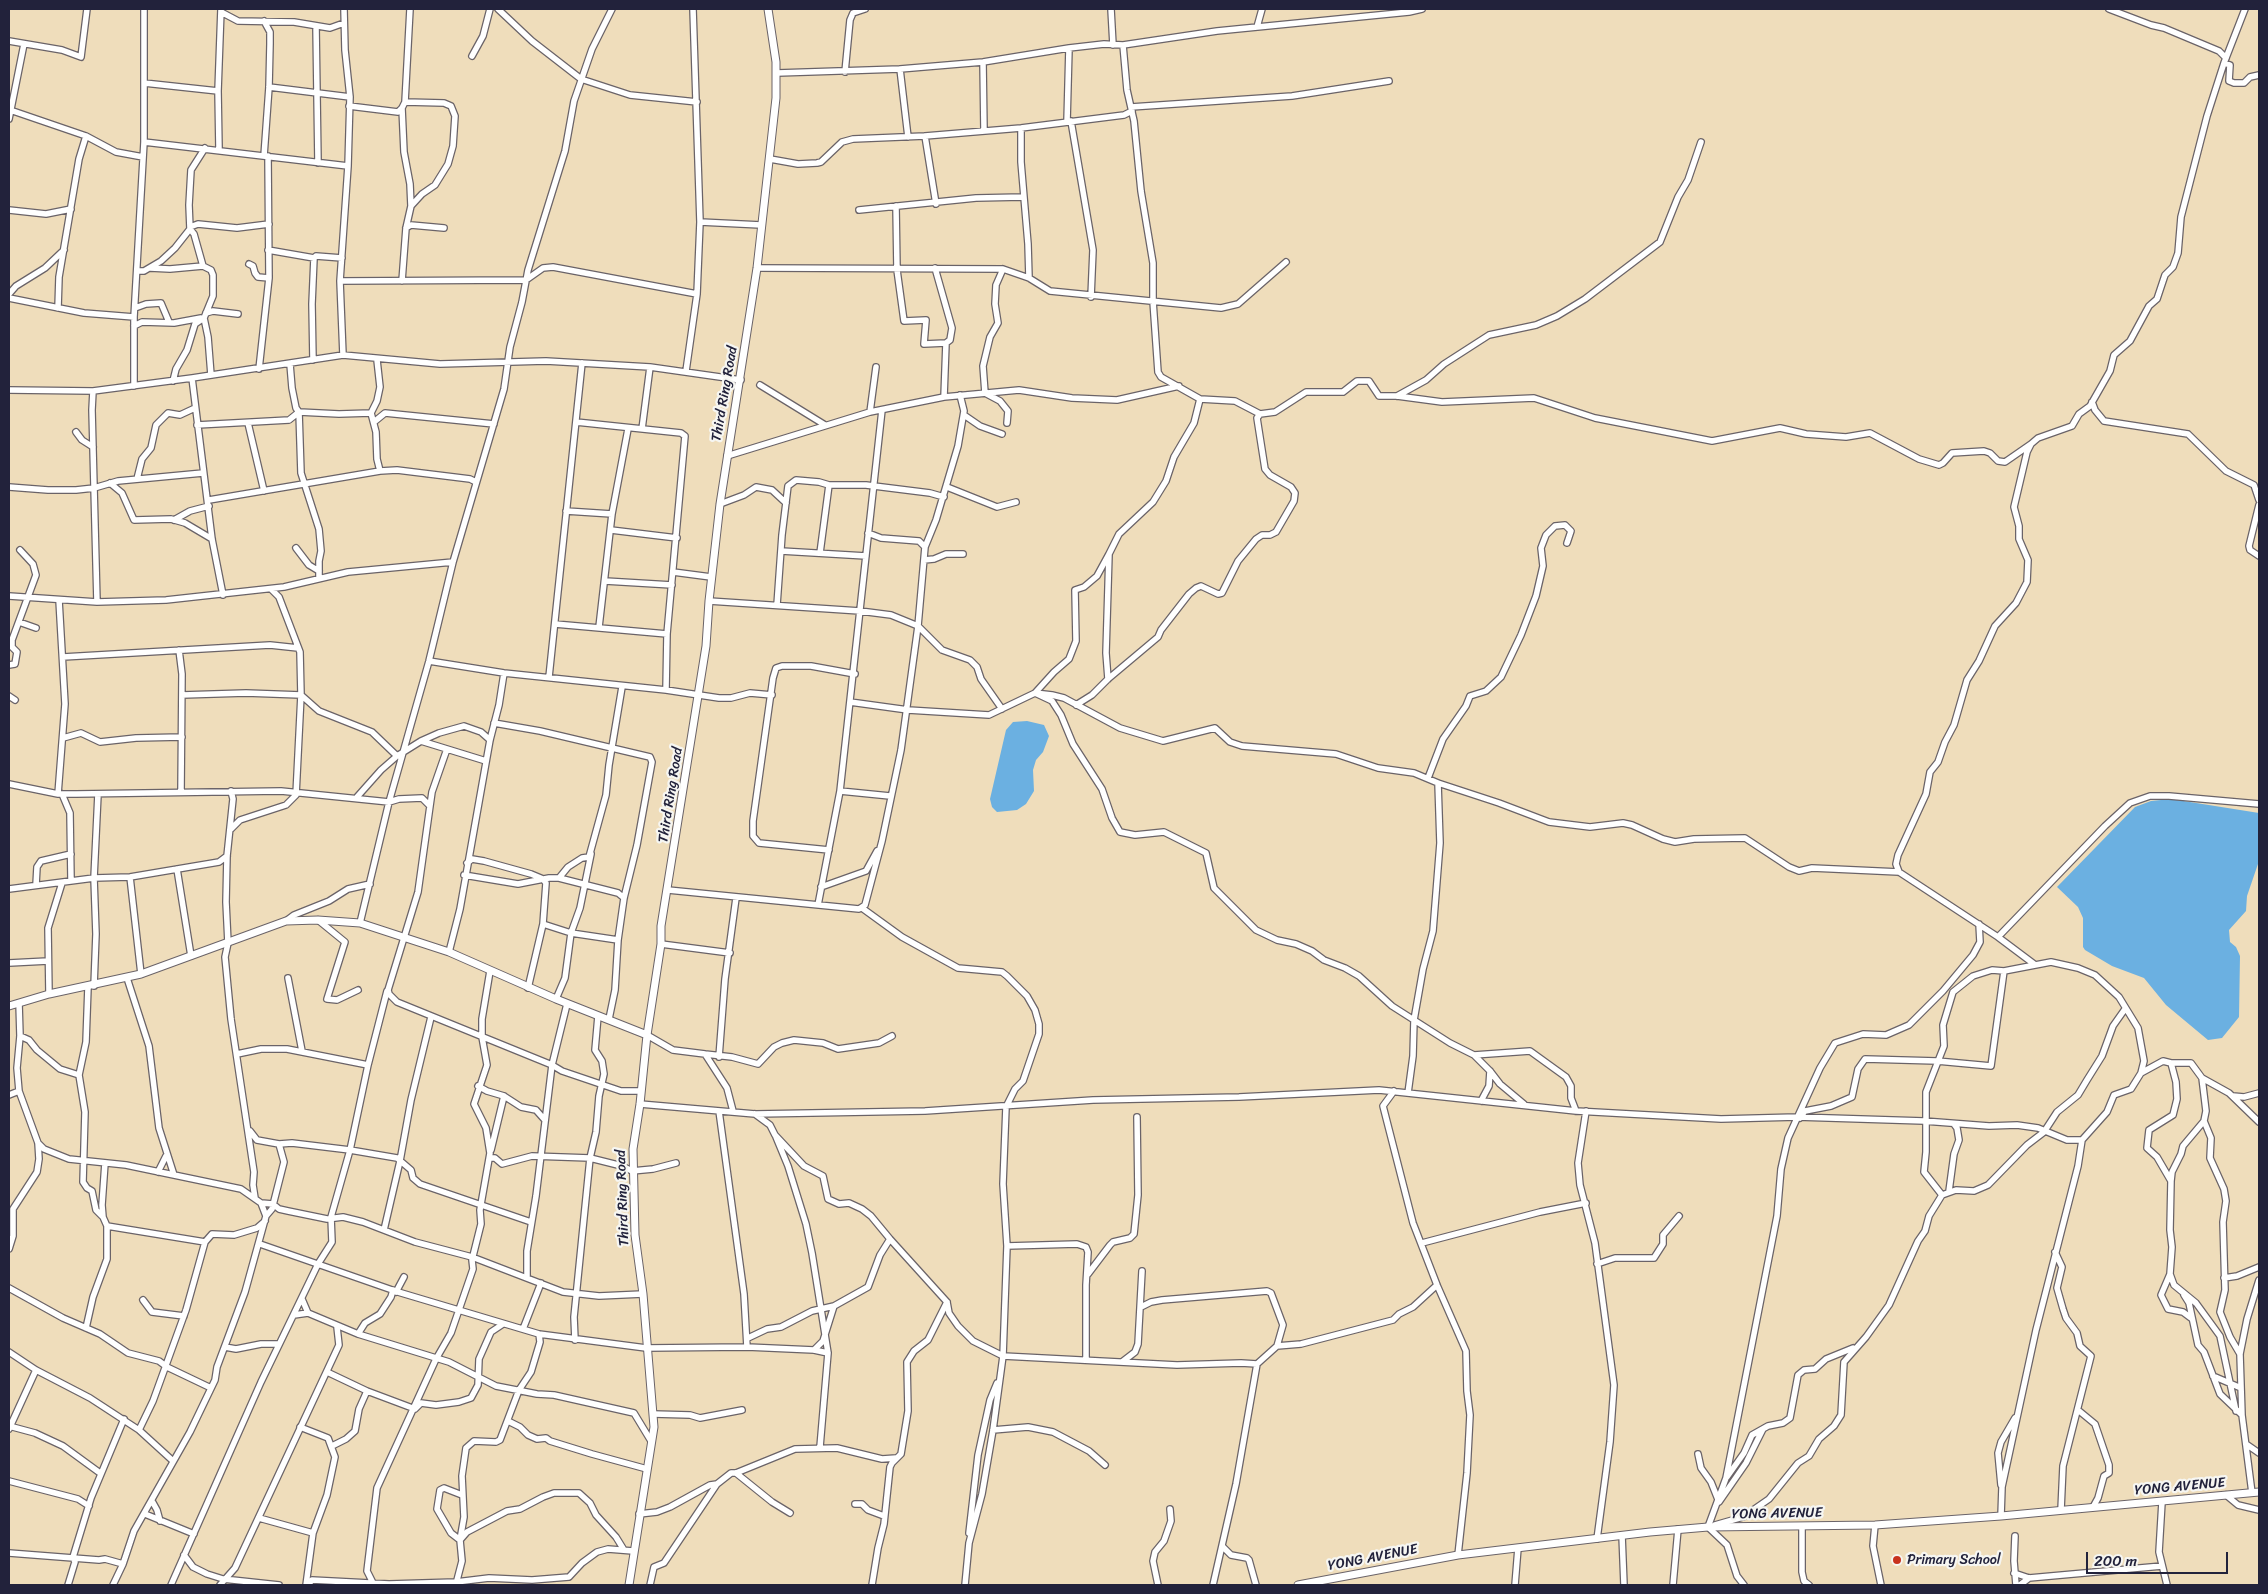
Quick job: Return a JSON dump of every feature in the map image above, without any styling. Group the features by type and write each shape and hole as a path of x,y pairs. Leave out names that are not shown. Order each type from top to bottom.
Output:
{"street":[{"path":"9,41 62,50 81,57 87,9"},
{"path":"134,386 134,317 144,142 144,9"},
{"path":"343,356 340,281 348,166 350,97 344,9"},
{"path":"349,106 398,112 402,108 405,102 410,9"},
{"path":"472,56 483,36 490,9"},
{"path":"498,9 532,42 581,79 630,95 697,102"},
{"path":"360,923 400,755 429,661 453,562 508,373 508,362 526,280 565,151 568,123 592,49 612,9"},
{"path":"686,371 697,294 700,222 693,9"},
{"name":"Third Ring Road","path":"629,1585 651,1441 653,1414 636,1235 632,1171 633,1149 662,926 700,695 720,504 741,380 770,159 777,73 768,9"},
{"path":"845,72 850,20 853,12 865,9"},
{"path":"1112,9 1113,45"},
{"path":"1257,27 1262,9"},
{"path":"777,73 845,72 983,62 1069,48 1123,45 1257,27 1409,12 1422,9"},
{"path":"2109,9 2164,28 2219,51 2230,65 2229,81 2234,83 2244,82 2250,77 2259,75"},
{"path":"1123,45 1141,191 1153,263 1153,301 1158,372 1161,377 1200,399 1235,401 1260,414 1275,412 1306,392 1343,392 1357,381 1369,381 1379,396 1397,396 1442,402 1534,398 1594,418 1712,441 1780,428 1806,434 1846,437 1870,433 1919,459 1939,465 1952,453 1984,451 1990,453 1998,461 2005,462 2045,434 2072,426 2080,414 2092,402 2110,371 2114,355 2130,341 2149,306 2156,299 2165,275 2173,267 2178,254 2181,217 2207,116 2225,60 2245,9"},
{"path":"222,10 238,21 264,21 330,28 344,23"},
{"path":"219,149 218,91 222,10"},
{"path":"259,369 270,278 266,156 270,32 264,21"},
{"path":"316,26 318,163"},
{"path":"9,119 24,44"},
{"path":"1069,48 1069,121 1092,250 1090,297"},
{"path":"983,62 984,131"},
{"path":"900,69 908,137"},
{"path":"770,159 798,164 817,163 821,162 834,147 847,140 1021,128 1124,115 1131,109 1292,96 1389,81"},
{"path":"144,83 218,91"},
{"path":"269,87 350,97"},
{"path":"405,102 444,103 451,106 455,116 453,146 448,164 435,185 422,194 411,206"},
{"path":"402,108 404,152 410,184 411,206 406,228 402,281"},
{"path":"10,110 86,136 116,152 143,157"},
{"path":"1021,128 1022,196 1028,244 1029,278"},
{"path":"58,308 59,277 79,159 86,136"},
{"path":"926,136 936,204"},
{"path":"144,142 219,149 348,166"},
{"path":"1397,396 1426,380 1444,364 1489,335 1536,325 1557,316 1585,298 1660,242 1682,188 1688,180 1701,142"},
{"path":"202,266 194,234 190,228 189,205 191,170 205,148"},
{"path":"859,210 936,204 976,198 1022,196"},
{"path":"896,206 897,270 904,321 926,320 924,344 946,343 950,340 952,328 935,268"},
{"path":"9,210 46,214 71,209"},
{"path":"700,222 761,225"},
{"path":"150,268 176,248 190,228 198,224 237,228 269,224"},
{"path":"406,228 411,225 444,228"},
{"path":"9,294 16,286 45,268 64,250"},
{"path":"268,250 314,258 316,256 342,258"},
{"path":"313,360 312,304 314,258"},
{"path":"757,268 1003,269 1029,278 1050,291 1090,297 1221,308 1238,304 1286,262"},
{"path":"249,264 253,266 258,277 270,278"},
{"path":"138,271 150,268 170,269 202,266 211,270 213,275 213,296 205,316 211,375"},
{"path":"340,281 526,280 543,268 553,267 697,294"},
{"path":"985,393 983,366 990,337 998,323 995,304 996,285 1003,269"},
{"path":"9,298 58,308 134,317"},
{"path":"135,308 146,304 161,303 169,322"},
{"path":"173,381 176,369 187,350 195,324 213,311 238,314"},
{"path":"134,326 142,322 169,322 205,316"},
{"path":"944,396 946,343"},
{"path":"9,390 93,390 134,386 343,356 440,364 508,362 582,363 650,367 741,380"},
{"path":"377,360 380,387 371,412 374,422 376,459 380,471"},
{"path":"549,678 582,363"},
{"path":"290,364 292,388 298,412 302,473 319,529 321,551 319,575"},
{"path":"642,429 650,367"},
{"path":"870,412 876,367"},
{"path":"192,378 212,539 223,595"},
{"path":"760,385 825,425"},
{"path":"728,456 870,412 944,396 1019,390 1072,398 1117,400 1179,386"},
{"path":"93,390 97,602"},
{"path":"985,393 1000,401 1008,411 1007,423"},
{"path":"862,908 882,841 901,750 908,710 918,626 925,546 944,497 958,446 964,414 960,395"},
{"path":"850,702 908,710 989,715 1035,693 1069,659 1076,641 1075,590 1084,587 1097,576 1119,534 1153,502 1166,481 1174,457 1194,423 1200,399"},
{"path":"2092,402 2095,410 2104,420 2188,434 2226,471 2254,485 2259,500"},
{"path":"136,480 142,459 151,448 156,425 168,413 180,415 195,408"},
{"path":"818,905 840,791 855,674 882,410"},
{"path":"197,425 248,424 289,420 298,412 339,414 371,412"},
{"path":"374,422 385,413 494,424"},
{"path":"964,414 980,426 1002,434"},
{"path":"1076,704 1092,695 1108,678 1158,638 1161,630 1188,594 1201,586 1218,594 1222,593 1238,561 1256,539 1262,535 1270,535 1276,532 1286,517 1294,501 1295,493 1291,487 1265,469 1257,418 1260,414"},
{"path":"576,422 628,429 681,433 685,436 667,634 666,690"},
{"path":"248,424 264,492"},
{"path":"599,628 612,514 628,429"},
{"path":"76,432 82,440 93,447"},
{"path":"2031,444 2027,452 2014,507 2020,526 2019,538 2028,560 2027,582 2016,603 1995,626 1979,661 1967,680 1954,725 1944,742 1941,757 1930,772 1926,794 1898,855 1896,864 1900,872 1998,937 2034,964"},
{"path":"174,520 209,503 306,483 380,471 397,470 470,479 476,482"},
{"path":"9,487 48,490 94,488 136,480 203,473"},
{"path":"777,606 780,551 788,486 796,480 829,485 874,487 930,493 944,497"},
{"path":"110,484 122,492 134,520 174,520 212,539"},
{"path":"820,554 829,485"},
{"path":"720,504 744,495 756,487 772,490 786,503"},
{"path":"947,487 997,507 1016,502"},
{"path":"2259,506 2250,550 2259,556"},
{"path":"566,511 612,514"},
{"path":"1428,778 1444,738 1466,706 1470,696 1486,691 1501,677 1521,635 1536,596 1543,566 1540,548 1546,535 1555,526 1565,525 1572,531 1567,543"},
{"path":"611,530 677,538"},
{"path":"868,533 889,540 918,541 925,546"},
{"path":"296,548 319,575"},
{"path":"9,665 15,664 17,652 12,648 12,640 36,575 33,564 20,550"},
{"path":"780,551 866,556"},
{"path":"924,560 934,559 946,554 963,554"},
{"path":"1108,678 1106,653 1109,554"},
{"path":"9,596 27,599 97,602 166,600 271,589 319,575 453,562"},
{"path":"674,572 711,577"},
{"path":"605,581 672,585"},
{"path":"230,830 246,816 286,805 296,793 302,672 298,648 279,597 271,589"},
{"path":"59,600 66,704 60,794 70,813 72,880"},
{"path":"709,601 860,611 891,615 918,626 942,650 970,660 977,667 981,679 1002,709"},
{"path":"19,622 36,628"},
{"path":"555,624 667,634"},
{"path":"62,657 270,645 298,648"},
{"path":"178,650 182,674 181,791"},
{"path":"429,661 504,673 622,687 666,690 719,698 731,698 750,693 772,695"},
{"path":"829,850 759,843 753,836 753,821 776,668 782,666 811,666 855,674"},
{"path":"449,952 460,908 464,875 504,673"},
{"path":"556,999 565,978 571,933 580,908 583,884 594,834 606,795 622,687"},
{"path":"182,695 246,693 302,695 319,711 372,732 400,755"},
{"path":"1035,693 1064,698 1120,728 1163,741 1215,728 1230,742 1242,746 1336,754 1378,768 1414,773 1549,822 1590,827 1623,823 1669,841 1745,838 1799,871 1812,868 1900,872"},
{"path":"1035,693 1052,701 1061,715 1073,744 1102,789 1112,818 1120,832 1135,835 1164,832 1206,853 1214,888 1256,930 1277,940 1296,944 1312,951 1324,960 1359,976 1392,1006 1450,1043 1474,1055 1490,1070 1500,1084 1524,1104"},
{"path":"9,696 15,700"},
{"path":"494,723 540,731 647,755 652,762 628,888 624,898 618,940 615,990 608,1019"},
{"path":"357,798 381,770 421,741 454,727 464,726 481,732 490,740"},
{"path":"63,738 81,733 100,742 136,738 182,737"},
{"path":"421,741 486,761"},
{"path":"172,1585 279,1344 318,1264 330,1249 332,1242 331,1217 350,1150 368,1065 388,990 418,892 432,792 447,749"},
{"path":"1408,1093 1413,1056 1414,1020 1423,969 1433,931 1440,843 1438,783"},
{"path":"9,784 60,794 281,791 389,802 399,799 422,798 430,806"},
{"path":"232,791 233,799 227,856 226,902 228,943 225,957 231,1019 251,1147 255,1198"},
{"path":"840,791 890,796"},
{"path":"86,1328 93,1296 107,1259 107,1226 103,1217 96,1210 92,1190 87,1188 83,1182 85,1112 79,1075 86,1042 96,934 94,878 98,794"},
{"path":"1998,937 2105,826 2130,803 2150,796 2170,796 2259,804"},
{"path":"821,887 866,871 882,841"},
{"path":"559,878 568,867 582,858 589,857 591,853"},
{"path":"36,885 37,867 41,861 71,854"},
{"path":"9,891 72,880 130,877 219,862 227,856"},
{"path":"467,863 472,860 484,861 531,874 543,879 546,883 543,924 528,988"},
{"path":"177,869 191,956"},
{"path":"464,875 518,884 559,878 618,893 624,898"},
{"path":"130,877 142,974"},
{"path":"49,994 48,928 62,882"},
{"path":"9,1006 49,994 142,974 286,921 294,915 329,900 348,889 370,884"},
{"path":"618,893 628,888"},
{"path":"668,890 736,898 862,908 902,937 958,968 1002,972 1027,996 1037,1017 1039,1034 1023,1081 1015,1089 1006,1107 1003,1184 1007,1246 1003,1356 982,1494 969,1543"},
{"path":"719,1057 725,979 736,898"},
{"path":"286,921 318,920 360,923 449,952 528,988 647,1035 673,1050 719,1057 732,1057 758,1064 782,1042 794,1040 822,1043 838,1049 879,1043 892,1036"},
{"path":"318,920 345,942 326,999 337,1000 358,990"},
{"path":"543,924 571,933 618,940"},
{"path":"1708,1527 1719,1502 1726,1478 1777,1216 1781,1169 1788,1138 1820,1068 1835,1043 1863,1034 1886,1036 1909,1025 1943,991 1973,955 1980,942 1979,924"},
{"path":"661,944 730,953"},
{"path":"9,963 48,961"},
{"path":"1942,1195 1924,1172 1926,1152 1924,1121 1926,1092 1944,1046 1943,1025 1954,992 1973,976 1992,970 2004,971 2034,964 2051,962 2078,968 2095,975 2119,997 2138,1028 2144,1061 2141,1073 2131,1090 2114,1095 2107,1112 2082,1140 2078,1166 2055,1252 2002,1487"},
{"path":"490,971 484,1000 482,1037 487,1065 478,1086 474,1104 486,1128 490,1156"},
{"path":"1799,1117 1805,1111 1831,1106 1852,1097 1858,1069 1865,1060 1937,1061 1991,1066 2004,971"},
{"path":"127,978 149,1046 159,1128 166,1156 174,1175"},
{"path":"288,978 302,1051"},
{"path":"388,990 388,994 397,1002 552,1065 562,1072 629,1092 641,1091"},
{"path":"9,1248 13,1236 13,1209 36,1172 39,1159 38,1144 20,1091 17,1068 20,1036 19,1003"},
{"path":"527,1277 530,1222 541,1157 544,1119 552,1065 567,1004"},
{"path":"1708,1527 1743,1517 1769,1499 1798,1463 1809,1456 1819,1439 1834,1426 1842,1415 1844,1362 1889,1305 1918,1241 1925,1231 1929,1216 1942,1195 1950,1192 1974,1191 1988,1185 2020,1151 2044,1132 2063,1106 2078,1095 2102,1056 2113,1026 2125,1009"},
{"path":"575,1340 574,1317 590,1158 596,1132 599,1096 604,1074 602,1061 595,1050 598,1016"},
{"path":"384,1230 400,1161 411,1100 431,1017"},
{"path":"20,1036 29,1040 60,1069 79,1075"},
{"path":"237,1054 261,1049 302,1051 368,1065"},
{"path":"1474,1055 1530,1051 1566,1077 1571,1086 1571,1098 1576,1111"},
{"path":"705,1054 727,1088 733,1111"},
{"path":"2141,1073 2162,1061 2191,1063 2202,1078 2233,1096 2259,1122"},
{"path":"2171,1063 2176,1082 2177,1099 2173,1115 2150,1130 2146,1148 2157,1157 2171,1181"},
{"path":"9,1068 17,1068"},
{"path":"1481,1101 1489,1086 1490,1070"},
{"path":"2190,1318 2183,1312 2168,1309 2161,1295 2170,1274 2172,1172 2183,1146 2204,1121 2206,1111 2202,1078"},
{"path":"478,1086 504,1096 521,1107 536,1110 544,1119"},
{"path":"640,1104 755,1114 925,1111 1110,1099 1238,1097 1379,1090 1576,1111 1721,1119 1799,1117 2017,1125 2038,1128 2067,1140 2082,1140"},
{"path":"9,1095 20,1091"},
{"path":"1394,1091 1383,1106 1413,1223 1437,1285 1466,1351 1468,1365 1467,1390 1470,1415 1467,1473 1458,1555"},
{"path":"2233,1096 2244,1097 2259,1093"},
{"path":"358,1582 367,1571 377,1488 436,1359 446,1346 473,1269 472,1257 481,1224 480,1210 504,1096"},
{"path":"1586,1111 1578,1163 1580,1185 1592,1223 1614,1384 1610,1442 1597,1539"},
{"path":"719,1112 741,1269 748,1338 747,1348"},
{"path":"755,1114 770,1125 788,1166 806,1224 828,1353 820,1447"},
{"path":"1088,1274 1113,1242 1130,1238 1134,1234 1138,1195 1137,1117"},
{"path":"2204,1121 2211,1138 2210,1158 2225,1195 2224,1278 2221,1317 2240,1354"},
{"path":"1950,1192 1954,1154 1959,1140 1957,1128 1954,1124"},
{"path":"248,1130 257,1140 279,1144 350,1150 397,1158 411,1170 413,1178 420,1184 530,1222"},
{"path":"774,1135 804,1166 823,1176 828,1199 839,1204 849,1203 871,1216 947,1302 949,1313 958,1326 973,1341 1003,1356 1122,1362 1256,1364"},
{"path":"251,1147 257,1140"},
{"path":"38,1144 53,1154 84,1161 158,1172 241,1189 261,1202 273,1204 279,1209 327,1219 343,1217 415,1242 472,1257 563,1292 599,1296 643,1294"},
{"path":"139,1430 166,1366 194,1289 205,1242 212,1234 234,1235 257,1228 269,1214 284,1162 279,1144"},
{"path":"158,1172 166,1156"},
{"path":"490,1156 502,1164 532,1156 590,1158 622,1166 632,1171 653,1169 676,1163"},
{"path":"103,1217 102,1192 105,1163"},
{"path":"113,1585 124,1564 134,1531 146,1514 190,1432 211,1388 260,1244 265,1219 261,1202"},
{"path":"1422,1244 1540,1212 1586,1203"},
{"path":"1597,1264 1615,1258 1654,1258 1663,1244 1663,1235 1679,1216"},
{"path":"107,1226 205,1242"},
{"path":"748,1338 821,1308 834,1306 868,1287 880,1255 890,1239"},
{"path":"260,1244 394,1291 539,1334 646,1348 747,1348 814,1350 828,1353"},
{"path":"1007,1246 1084,1244 1088,1252 1086,1360"},
{"path":"2055,1252 2062,1267 2057,1288 2066,1318 2077,1334 2080,1346 2091,1356 2063,1466 2061,1510"},
{"path":"2224,1278 2237,1276 2259,1267"},
{"path":"1122,1362 1135,1352 1138,1344 1142,1271"},
{"path":"2170,1274 2174,1285 2196,1303 2220,1336 2236,1411"},
{"path":"358,1334 365,1323 380,1314 404,1277"},
{"path":"2255,1492 2242,1415 2240,1354 2247,1319 2259,1280"},
{"path":"523,1329 541,1283"},
{"path":"1213,1585 1236,1484 1256,1364 1277,1346 1301,1344 1383,1324 1413,1307 1437,1285"},
{"path":"9,1288 63,1318 86,1328 128,1353 159,1361 211,1388"},
{"path":"1141,1308 1151,1302 1162,1300 1267,1291 1271,1293 1282,1325 1277,1346"},
{"path":"2183,1292 2189,1303 2190,1318 2198,1345 2204,1352 2220,1394 2242,1415"},
{"path":"302,1299 308,1313"},
{"path":"143,1300 152,1312 184,1316"},
{"path":"872,1585 890,1468 901,1454 908,1411 907,1362 914,1351 928,1340 947,1302"},
{"path":"814,1350 825,1338 834,1306"},
{"path":"294,1315 308,1313 358,1334 449,1362 496,1386 554,1395 634,1413 651,1441"},
{"path":"414,1409 421,1403 444,1404 471,1398 478,1385 480,1359 491,1332 503,1324"},
{"path":"222,1582 235,1568 327,1372 339,1345 337,1326"},
{"path":"456,1584 462,1561 460,1540 464,1517 462,1476 468,1445 474,1441 498,1442 519,1390 531,1372 540,1342 539,1334"},
{"path":"225,1347 236,1349 261,1344 279,1344"},
{"path":"1726,1478 1744,1453 1752,1435 1763,1429 1783,1423 1790,1418 1798,1375 1804,1370 1815,1369 1826,1359 1858,1346"},
{"path":"9,1352 36,1370 90,1398 124,1420 139,1430 173,1461"},
{"path":"36,1370 9,1427 35,1433 63,1446 100,1473"},
{"path":"327,1372 367,1391 414,1409"},
{"path":"965,1585 978,1455 990,1400 1000,1374"},
{"path":"2213,1376 2241,1388"},
{"path":"332,1446 346,1439 355,1431 360,1409 367,1391"},
{"path":"653,1414 690,1415 700,1418 742,1410"},
{"path":"2078,1410 2095,1424 2109,1465 2109,1473 2104,1476 2098,1498 2093,1507"},
{"path":"2001,1516 2002,1487 1998,1453 2001,1442 2019,1411"},
{"path":"68,1585 76,1562 73,1557 100,1473 124,1420"},
{"path":"508,1421 532,1437 546,1438 550,1441 601,1457 646,1469"},
{"path":"300,1427 328,1438 336,1457 327,1495 313,1533 307,1585"},
{"path":"993,1430 1028,1427 1053,1432 1089,1451 1105,1465"},
{"path":"1719,1502 1746,1463 1763,1429"},
{"path":"2246,1444 2259,1453"},
{"path":"650,1585 654,1567 664,1563 725,1475 736,1473 788,1451 820,1447 837,1448 882,1460 896,1458"},
{"path":"1698,1454 1701,1468 1711,1482 1719,1502"},
{"path":"736,1473 772,1502 790,1513"},
{"path":"9,1481 78,1499 89,1506"},
{"path":"639,1514 657,1512 710,1485 717,1484"},
{"path":"460,1540 451,1533 437,1509 440,1490 444,1488 462,1495"},
{"name":"YONG AVENUE","path":"1298,1585 1458,1555 1678,1529 1875,1525 2001,1516 2255,1492"},
{"path":"460,1540 467,1532 507,1511 520,1509 543,1497 554,1493 579,1494 590,1503 596,1515 624,1550"},
{"path":"2226,1495 2238,1505 2259,1510"},
{"path":"78,1499 92,1498"},
{"path":"152,1501 160,1521"},
{"path":"2162,1502 2160,1552 2166,1585"},
{"path":"854,1504 862,1504 868,1510 884,1516"},
{"path":"1158,1585 1153,1561 1154,1552 1164,1541 1170,1521 1170,1509"},
{"path":"146,1514 194,1534"},
{"path":"259,1518 313,1533"},
{"path":"1875,1525 1873,1546 1881,1585"},
{"path":"1708,1527 1728,1545 1737,1576 1744,1585"},
{"path":"1802,1527 1802,1572 1804,1581 1809,1585"},
{"path":"1673,1585 1678,1529"},
{"path":"1622,1535 1624,1585"},
{"path":"2015,1536 2014,1573 2016,1585"},
{"path":"1222,1546 1231,1555 1249,1560 1256,1585"},
{"path":"1515,1585 1518,1548"},
{"path":"307,1585 312,1580 456,1584 489,1578 548,1582 569,1577 582,1563 597,1552 608,1549 634,1551"},
{"path":"9,1553 105,1559 124,1564"},
{"path":"184,1555 193,1567 222,1582 279,1585"},
{"path":"2014,1573 2029,1578 2162,1566"},
{"path":"367,1571 374,1583"},
{"path":"2020,1585 2029,1578"}],"water":[{"path":"1027,721 1044,725 1049,736 1043,752 1036,760 1033,770 1034,791 1026,804 1017,810 997,812 992,807 990,799 1006,730 1013,722"},
{"path":"2171,799 2259,813 2259,861 2247,896 2246,911 2229,930 2230,942 2236,947 2240,956 2239,1017 2222,1038 2208,1040 2166,1005 2144,978 2112,966 2085,950 2083,947 2083,918 2078,907 2057,887 2135,807 2151,801"}],"place":[{"name":"Primary School","path":"1897,1560"}]}
